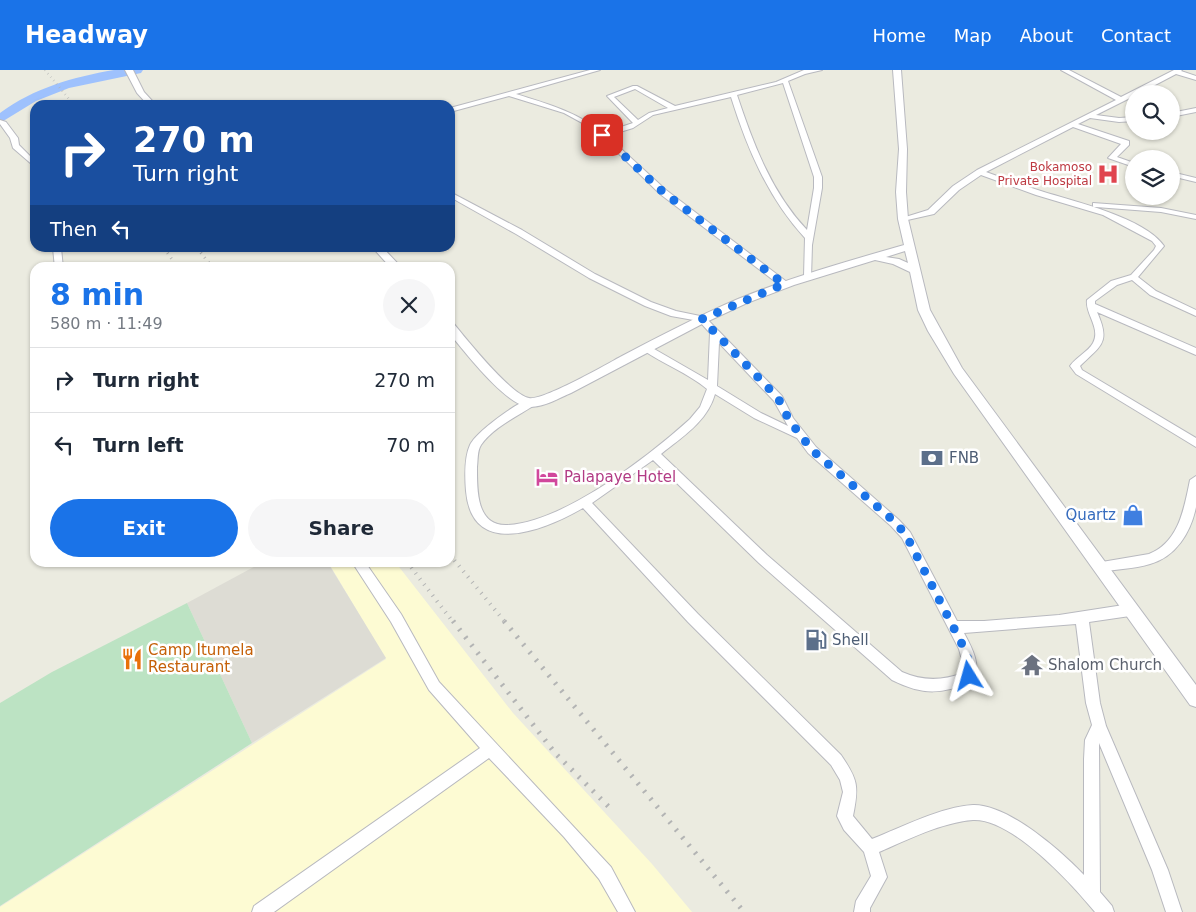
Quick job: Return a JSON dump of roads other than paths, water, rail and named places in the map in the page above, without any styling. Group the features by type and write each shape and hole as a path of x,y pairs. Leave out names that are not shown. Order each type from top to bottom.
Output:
{"street":[{"path":"129,70 141,94 147,100"},
{"path":"455,109 597,70"},
{"path":"602,135 631,127 651,114 733,94 790,75 819,70"},
{"path":"897,70 903,149 903,219 924,310 929,321 958,371 1196,699"},
{"path":"1064,70 1122,100"},
{"path":"903,219 931,212 956,188 980,172 1177,71 1196,78"},
{"path":"790,75 818,178 818,188 809,237 808,276"},
{"path":"637,123 610,96 635,87 673,108"},
{"path":"510,94 566,112 588,124 663,192 784,284"},
{"path":"733,94 740,118 776,195 793,220 809,237"},
{"path":"1180,113 1196,110"},
{"path":"1089,116 1125,120"},
{"path":"2,123 14,138 16,146 30,160"},
{"path":"1073,125 1126,143 1112,158 1125,162"},
{"path":"980,172 1039,194 1079,203 1106,212 1155,239 1160,246 1156,254 1136,272 1134,277 1114,283 1091,300 1090,305 1099,326 1100,336 1092,352 1076,364 1076,368 1196,443"},
{"path":"1180,176 1196,180"},
{"path":"455,197 600,280 648,304 674,314 702,319 778,398 789,420 812,450 895,522 906,535 954,626 971,667 969,676 954,683 930,687 912,684 896,676 763,559 654,454"},
{"path":"1079,203 1161,210 1196,217"},
{"path":"714,333 715,353 712,389 704,408 691,424 637,468 584,502 539,524 505,530 487,524 474,509 470,489 473,449 480,439 529,403 544,400 558,394 702,319 784,284 910,248"},
{"path":"382,252 391,262"},
{"path":"871,258 895,261 916,271"},
{"path":"1134,277 1138,283 1149,290 1196,313"},
{"path":"1090,305 1196,352"},
{"path":"455,333 498,381 521,400 529,403"},
{"path":"646,348 659,358 692,374 747,411 801,436"},
{"path":"1100,567 1152,558 1169,549 1181,533 1191,505 1196,480"},
{"path":"584,502 693,618 836,760 847,777 850,792 845,816 849,825 870,848 879,877 862,907 862,912"},
{"path":"361,567 396,618 434,686 605,873 627,912"},
{"path":"954,626 982,626 1100,617 1130,610"},
{"path":"1082,617 1093,703 1099,726 1160,870 1174,912"},
{"path":"1092,896 1091,759 1092,740 1099,726"},
{"path":"260,912 490,749"},
{"path":"870,848 922,827 964,814 982,812 1022,831 1041,845 1071,870 1106,912"}],"waterway":[{"path":"30,100 48,91 82,80 137,70"},
{"path":"0,119 30,100"}],"railway":[{"path":"45,70 70,100"},
{"path":"167,252 174,262"},
{"path":"200,252 208,262"},
{"path":"455,561 505,622"},
{"path":"411,567 453,622"},
{"path":"453,621 555,753 613,811"},
{"path":"504,621 744,912"}],"place":[{"name":"Bokamoso Private Hospital","path":"1108,174"},
{"name":"FNB","path":"932,458"},
{"name":"Palapaye Hotel","path":"547,477"},
{"name":"Quartz","path":"1133,515"},
{"name":"Shell","path":"816,640"},
{"name":"Camp Itumela Restaurant","path":"132,659"},
{"name":"Shalom Church","path":"1032,665"}]}
